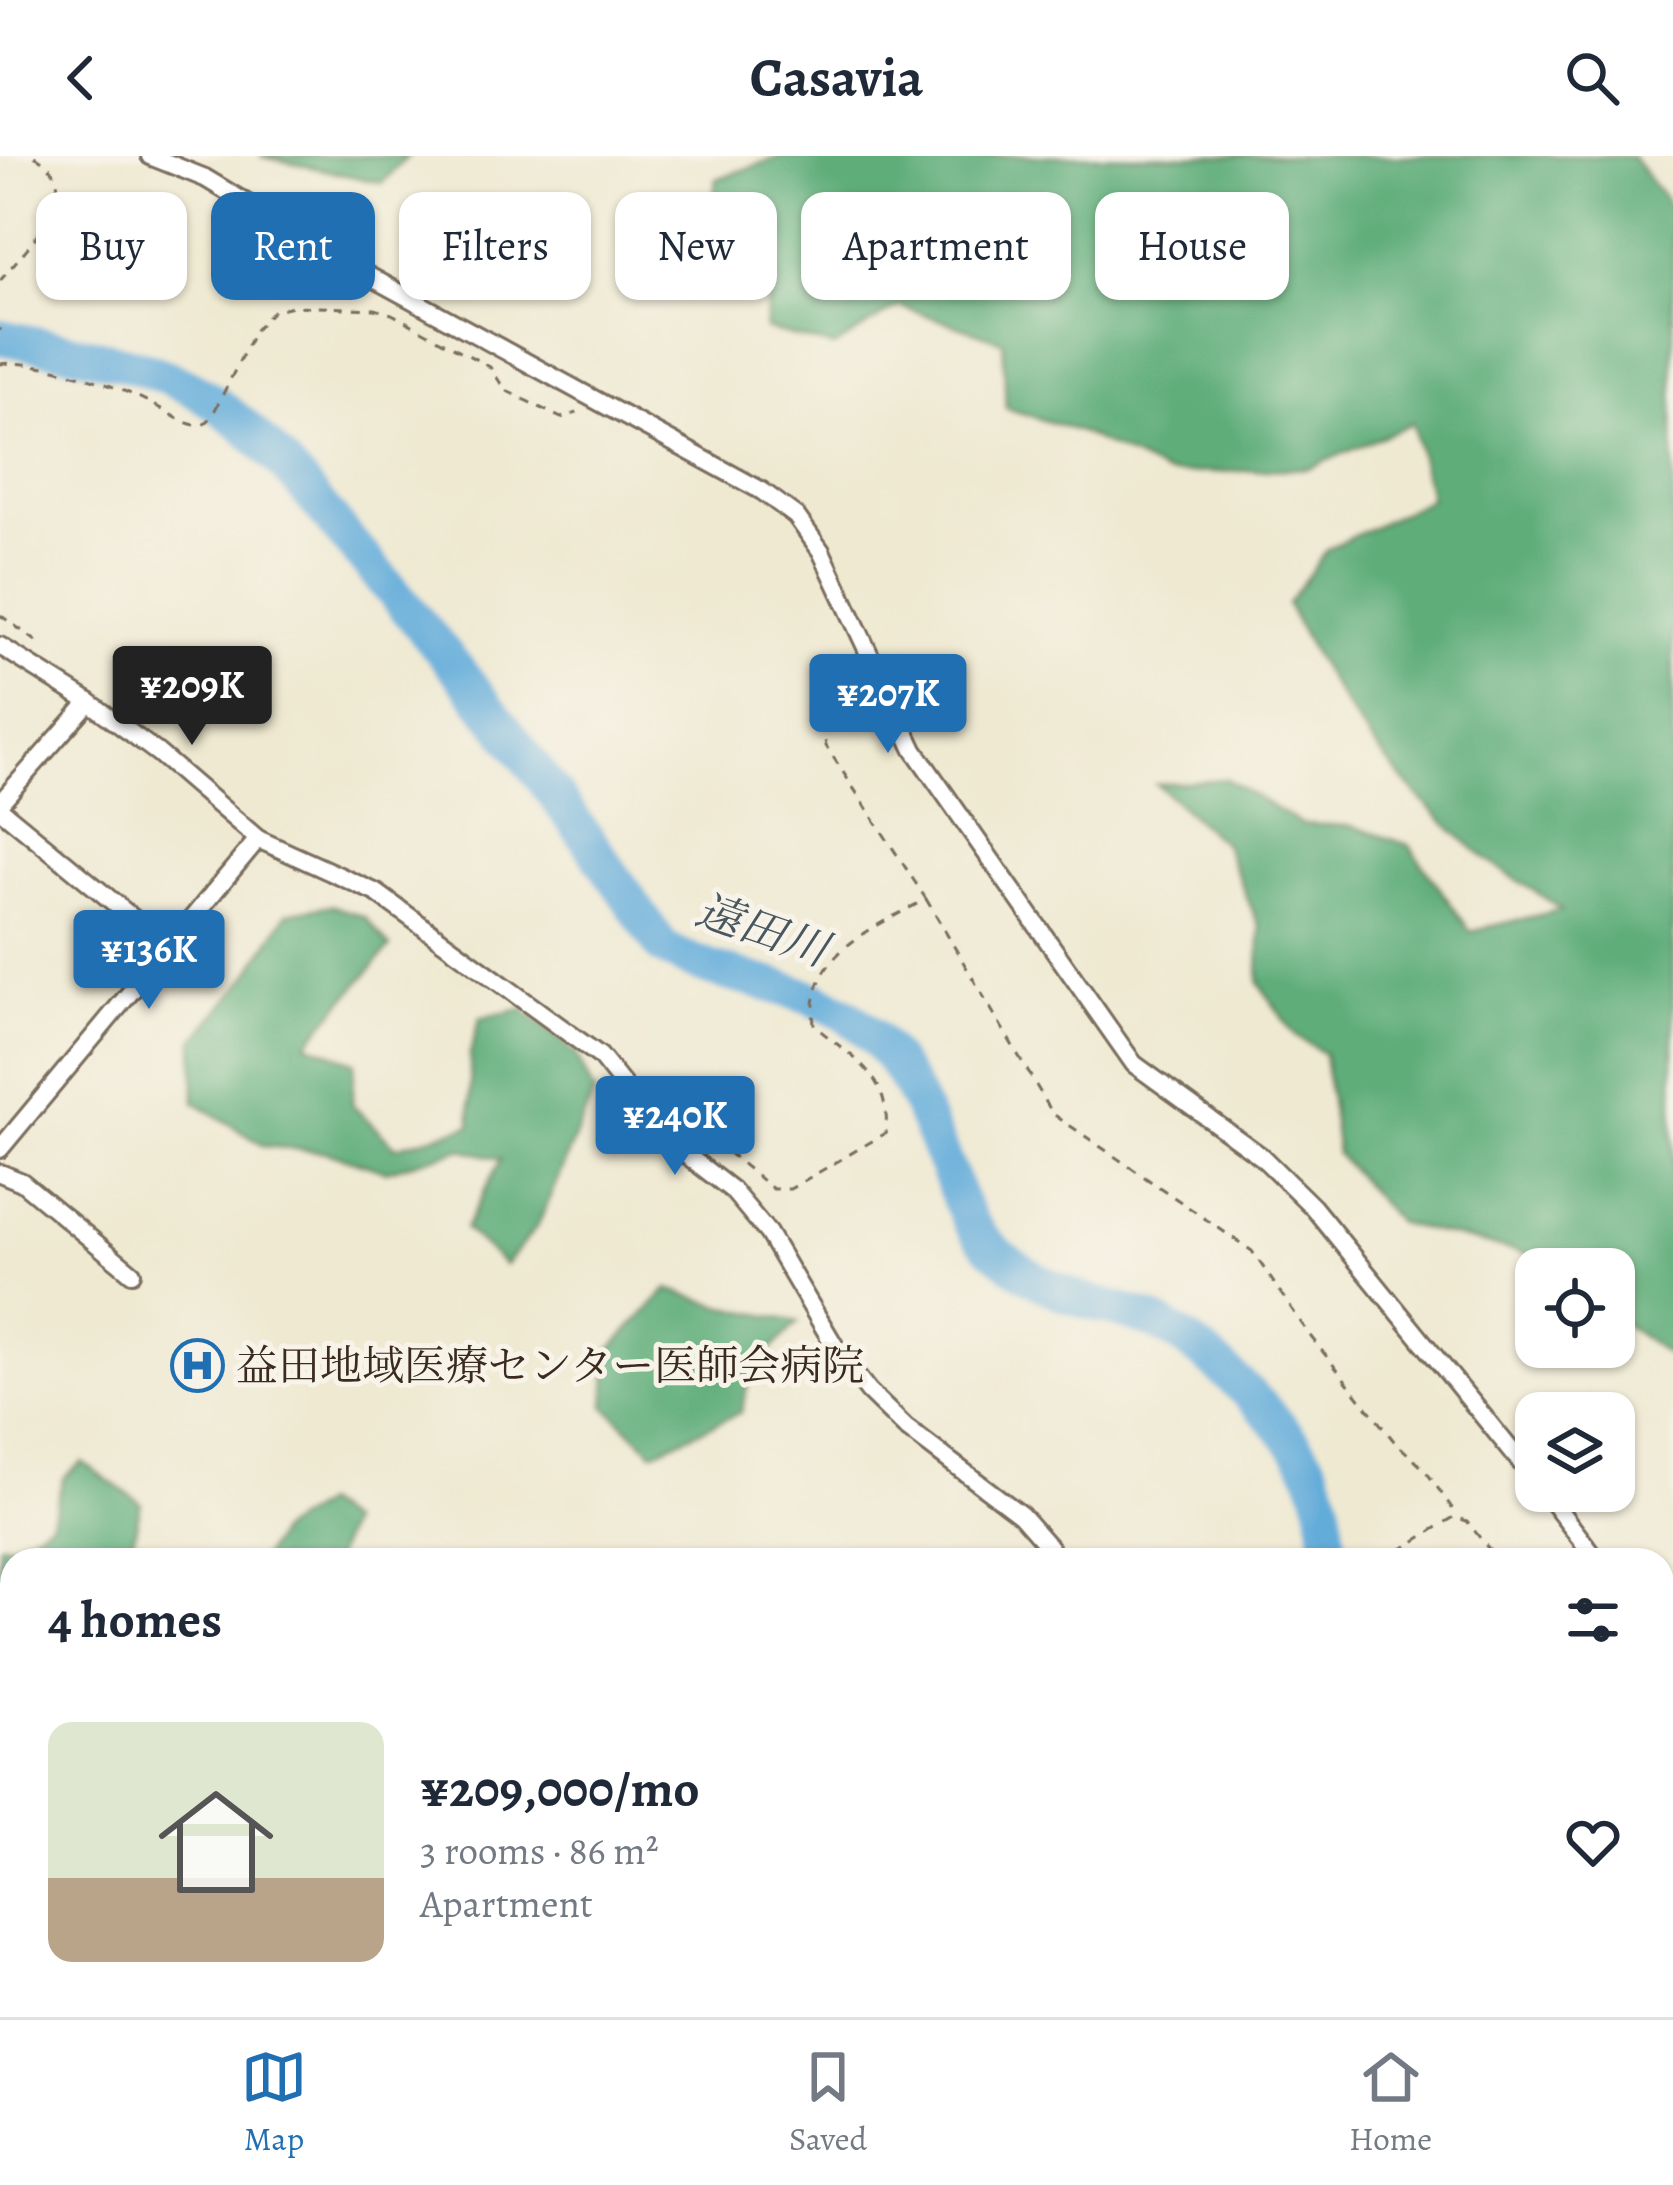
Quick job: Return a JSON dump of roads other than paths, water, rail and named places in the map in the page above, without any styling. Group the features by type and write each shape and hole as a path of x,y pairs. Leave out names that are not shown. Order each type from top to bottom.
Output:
{"street":[{"path":"151,156 205,178 356,269 762,491 796,516 821,550 914,750 1134,1064 1262,1157 1313,1207 1515,1455"},
{"path":"0,646 158,753 258,839 376,892 599,1056 665,1139 732,1190 768,1232 840,1355 869,1392 904,1426 1021,1515 1046,1548"},
{"path":"89,702 0,806 168,947"},
{"path":"0,1149 258,839"},
{"path":"0,1173 22,1182 132,1273"},
{"path":"1560,1512 1588,1548"}],"waterway":[{"name":"遠田川","path":"0,337 108,359 162,376 209,399 251,431 477,694 554,793 662,947 709,968 810,997 873,1036 913,1092 978,1233 1015,1266 1052,1287 1153,1321 1181,1337 1246,1391 1312,1471 1325,1515 1328,1548"}],"place":[{"name":"益田地域医療センター医師会病院","path":"197,1365"}]}
